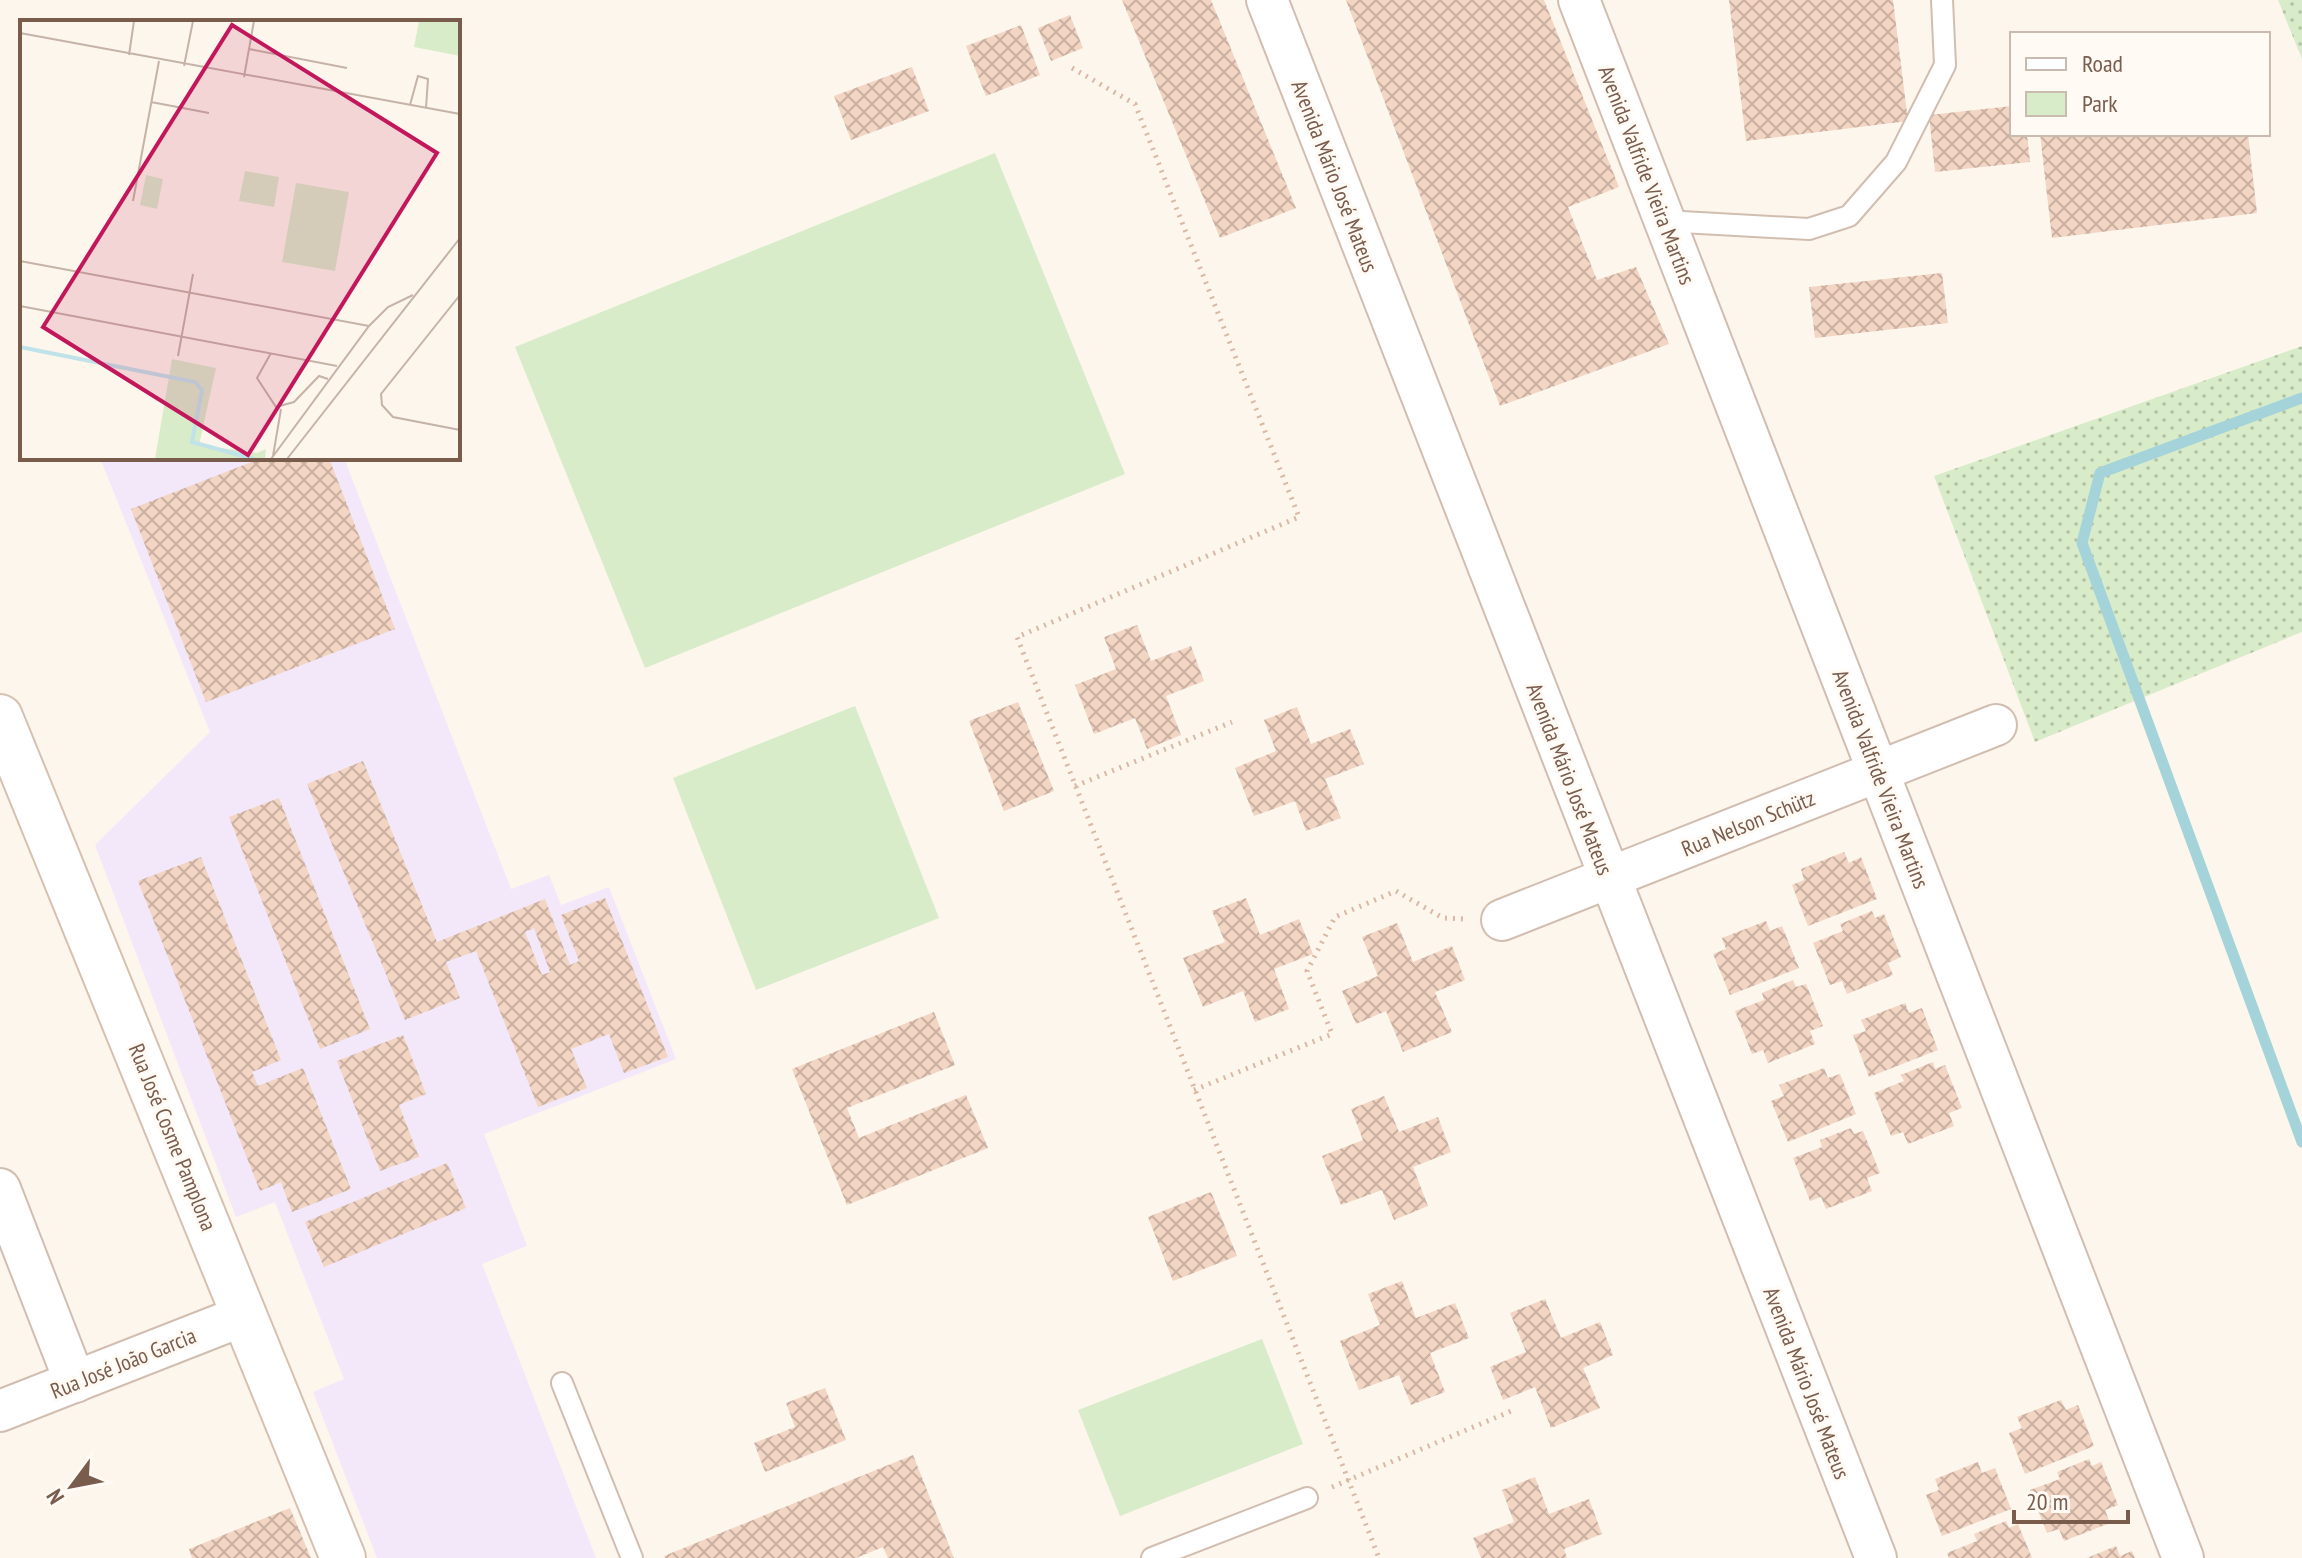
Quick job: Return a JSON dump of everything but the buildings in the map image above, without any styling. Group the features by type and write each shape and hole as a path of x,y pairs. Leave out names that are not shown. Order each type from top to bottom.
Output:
{"main road":[{"name":"Rua José Cosme Pamplona","path":"0,717 343,1558"}],"street":[{"name":"Avenida Mário José Mateus","path":"1267,0 1876,1558"},
{"name":"Avenida Valfride Vieira Martins","path":"1579,0 2183,1558"},
{"name":"Rua Nelson Schütz","path":"1502,920 1996,725"},
{"path":"0,1189 75,1382"},
{"name":"Rua José João Garcia","path":"0,1411 245,1315"}],"lane":[{"path":"1664,221 1809,229 1849,216 1896,162 1945,65 1942,0"},
{"path":"562,1383 632,1558"},
{"path":"1152,1558 1307,1498"}],"path":[{"path":"1072,68 1135,104 1299,517 1017,637 1379,1558"},
{"path":"1075,786 1232,722"},
{"path":"1194,1090 1332,1034 1307,971 1335,917 1396,891 1443,918 1502,920"},
{"path":"1307,1498 1516,1409"}],"shaded area":[{"path":"101,460 345,460 511,889 549,875 561,905 609,887 676,1059 484,1134 527,1246 482,1264 596,1558 377,1558 313,1392 344,1379 275,1202 236,1217 95,845 210,732"}],"green space":[{"path":"2278,0 2302,0 2302,59"},
{"path":"995,153 1125,474 645,668 515,347"},
{"path":"2302,346 2302,632 2035,742 1934,476"},
{"path":"855,706 939,918 756,990 673,778"},
{"path":"1262,1339 1303,1444 1120,1516 1078,1410"}],"waterway":[{"path":"2302,398 2100,473 2082,543 2302,1142"}]}
